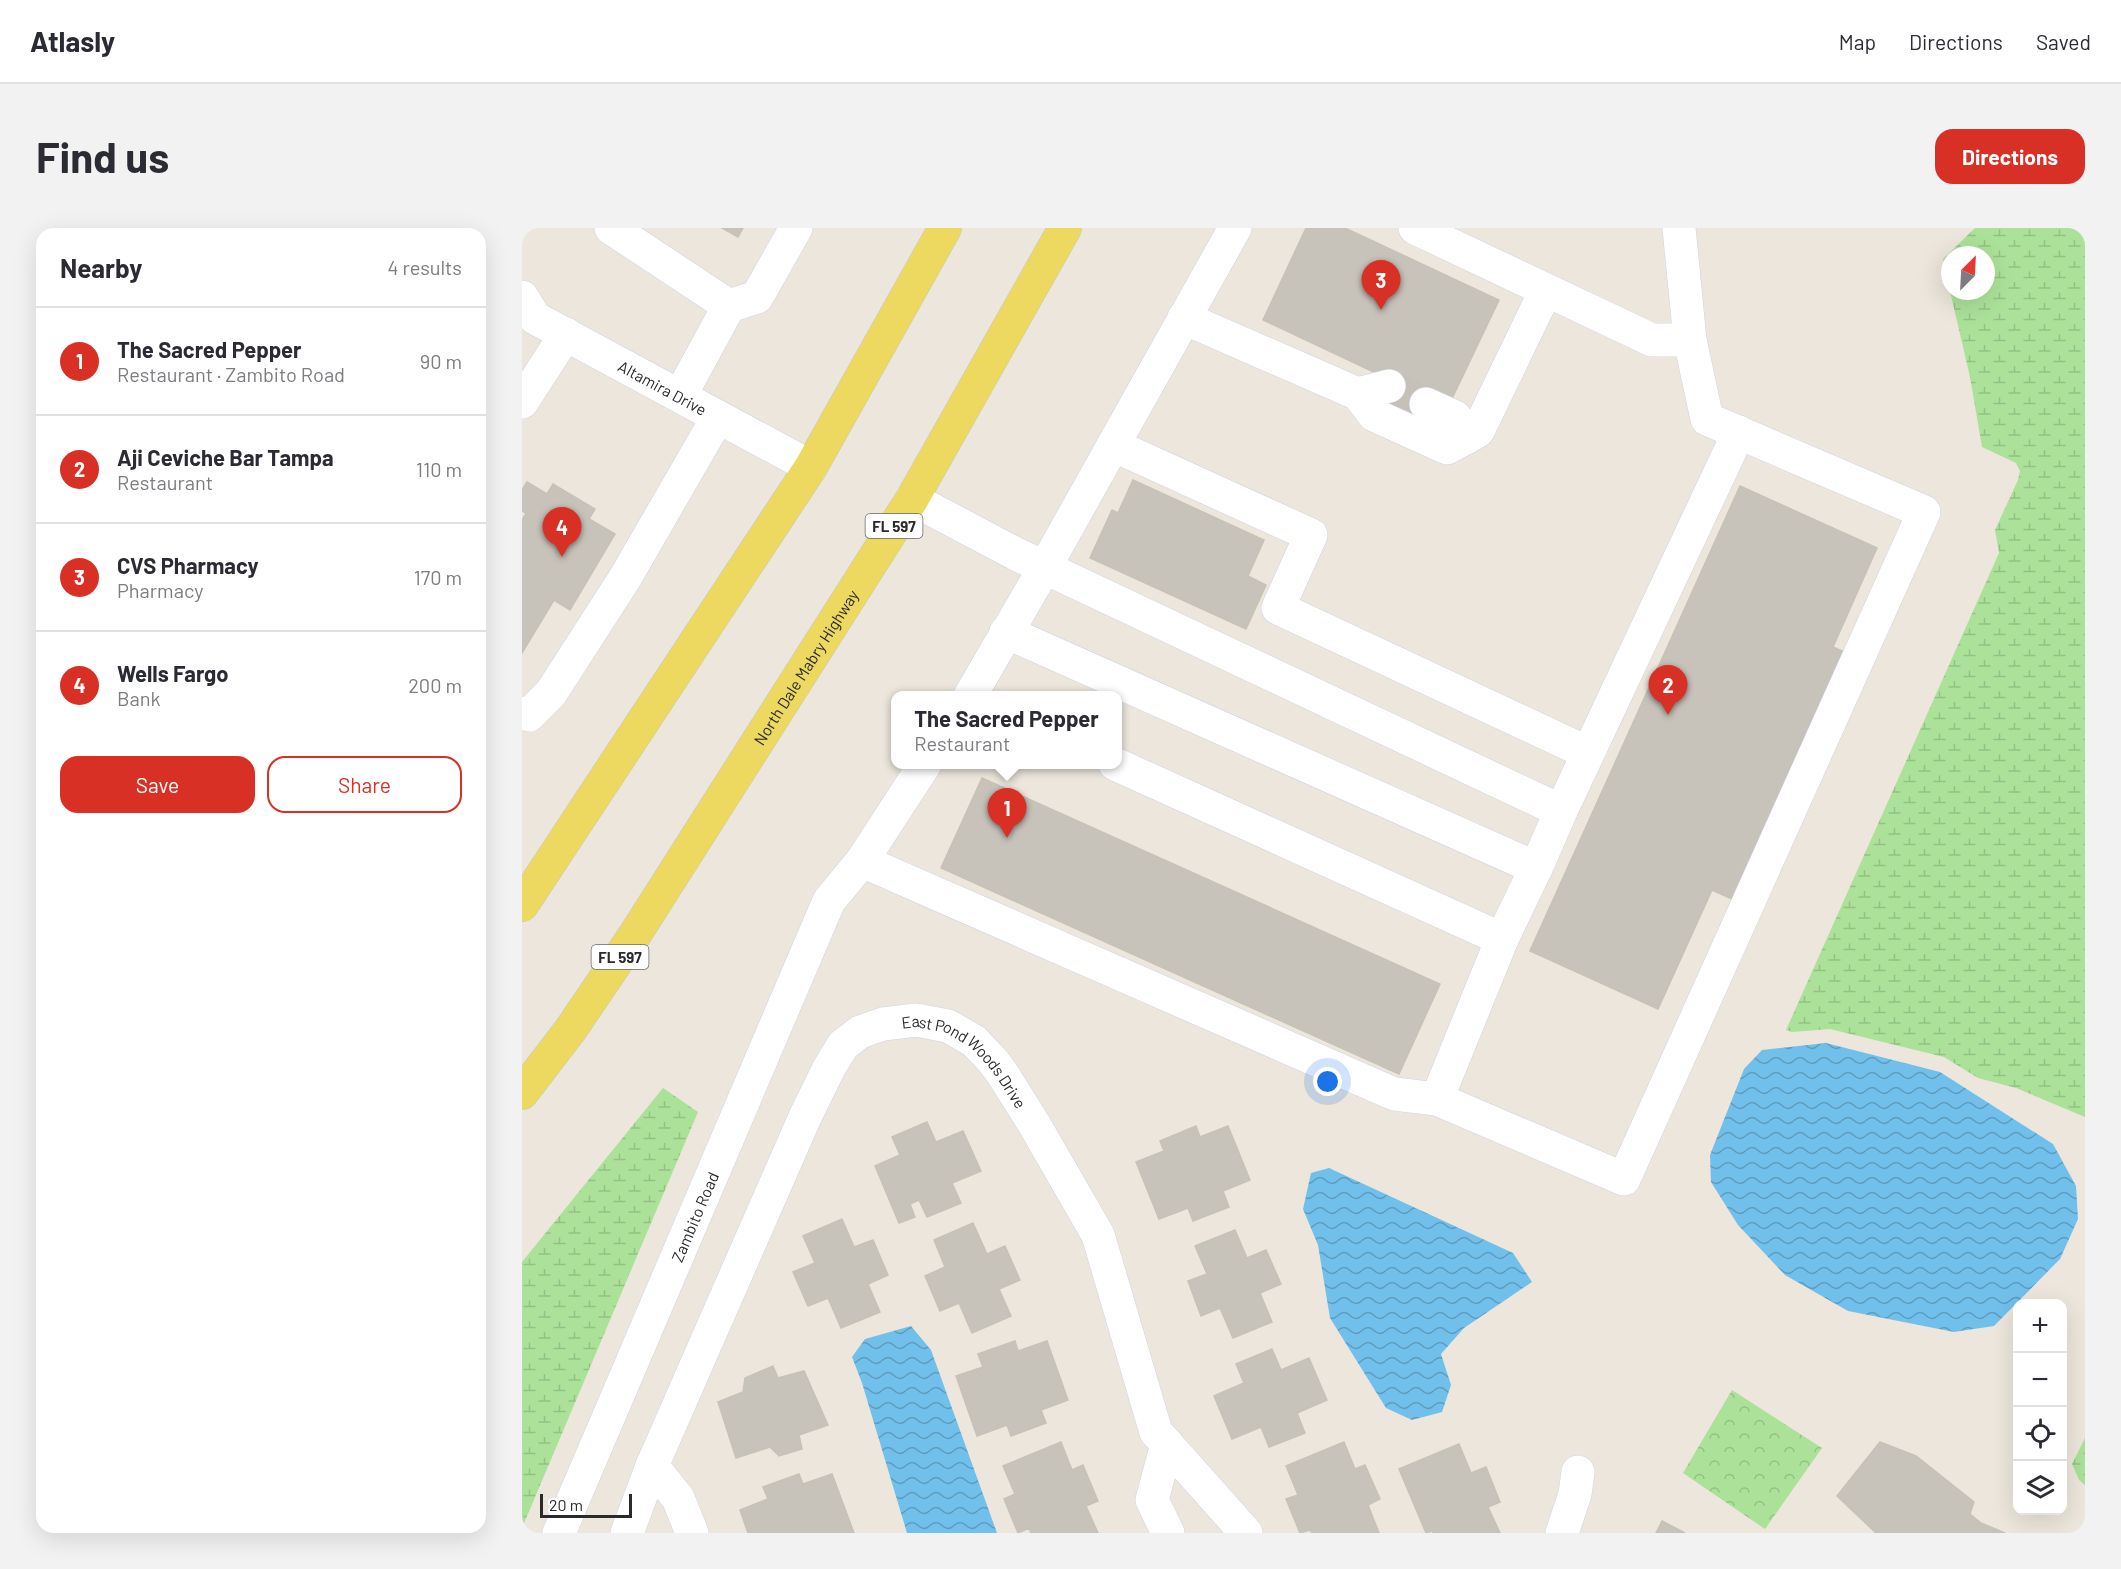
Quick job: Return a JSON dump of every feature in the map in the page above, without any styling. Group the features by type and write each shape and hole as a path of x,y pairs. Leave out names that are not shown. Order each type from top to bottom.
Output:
{"main road":[{"path":"522,905 811,467 945,228"},
{"name":"North Dale Mabry Highway","path":"522,1093 571,1029 634,936 912,498 1065,228"}],"street":[{"path":"611,228 729,306"},
{"path":"680,396 729,306 758,297 796,228"},
{"path":"973,691 1045,567 1234,228"},
{"path":"1415,228 1652,340 1690,340"},
{"path":"862,861 1394,1094 1437,1099 1624,1179 1924,512 1707,419 1690,340 1679,228"},
{"path":"1184,318 1376,394 1374,415 1447,448 1478,431 1546,290"},
{"name":"Altamira Drive","path":"522,297 535,318 811,467"},
{"path":"522,402 566,334"},
{"path":"1423,411 1455,417 1466,438"},
{"path":"522,713 530,715 551,693 625,578 718,417"},
{"path":"1437,1099 1502,939 1739,432"},
{"path":"1113,445 1311,535 1278,608 1588,753"},
{"path":"912,498 1045,567 1561,811"},
{"path":"1006,632 1536,868"},
{"path":"1122,768 1502,939"},
{"name":"Zambito Road","path":"559,1533 830,901 862,861 922,769"},
{"name":"East Pond Woods Drive","path":"627,1533 652,1466 800,1128 829,1068 843,1045 860,1032 883,1024 916,1020 948,1026 974,1041 993,1060 1034,1124 1098,1235 1156,1432 1246,1533"},
{"path":"1167,1444 1152,1500 1168,1533"},
{"path":"652,1466 678,1498 692,1533"},
{"path":"1562,1533 1575,1494 1578,1472"}],"green space":[{"path":"1975,228 2085,228 2085,1117 2016,1088 1978,1078 1944,1057 1830,1029 1792,1032 1786,1030 1999,553 1995,530 2020,471 2016,463 1982,447 1970,377 1952,300 1995,300 1995,246 1956,246"},
{"path":"663,1088 698,1112 522,1528 522,1262"},
{"path":"1732,1390 1822,1448 1765,1529 1683,1473"},
{"path":"2085,1438 2085,1485 2079,1480 2072,1464"}],"water":[{"path":"1826,1043 1940,1072 2053,1144 2076,1186 2078,1219 2060,1259 2021,1299 2013,1299 2013,1307 1994,1326 1954,1332 1848,1311 1785,1275 1738,1225 1711,1182 1710,1155 1744,1069 1762,1050"},
{"path":"1329,1168 1513,1253 1532,1282 1464,1328 1441,1354 1451,1385 1442,1412 1412,1420 1386,1408 1330,1318 1318,1245 1303,1209 1311,1173"},
{"path":"911,1326 931,1350 997,1533 907,1533 852,1357 865,1339"}],"building":[{"path":"722,228 743,228 738,237"},
{"path":"1306,228 1345,228 1499,300 1448,407 1263,320"},
{"path":"1133,480 1264,540 1248,576 1266,585 1246,629 1090,558 1112,510 1118,513"},
{"path":"527,482 547,494 553,484 595,509 589,519 615,534 570,610 554,600 522,653 522,520 526,513 522,511 522,490"},
{"path":"1740,486 1877,548 1833,647 1853,656 1741,903 1712,890 1658,1009 1530,951"},
{"path":"982,778 1440,984 1399,1074 941,868"},
{"path":"927,1122 936,1142 963,1131 981,1171 952,1183 961,1203 927,1217 919,1200 910,1204 915,1217 899,1223 875,1166 900,1155 892,1137"},
{"path":"1196,1126 1200,1137 1228,1126 1250,1180 1223,1191 1229,1207 1193,1221 1188,1208 1159,1219 1136,1162 1164,1151 1160,1141"},
{"path":"842,1219 854,1247 873,1240 888,1275 868,1284 880,1312 841,1328 828,1298 808,1306 793,1272 815,1263 803,1236"},
{"path":"973,1223 987,1254 1005,1246 1020,1280 999,1289 1011,1316 972,1333 959,1303 940,1311 925,1276 945,1267 934,1240"},
{"path":"1235,1230 1247,1258 1266,1250 1281,1284 1260,1293 1272,1322 1233,1338 1220,1308 1201,1316 1188,1281 1207,1274 1195,1246"},
{"path":"1015,1341 1018,1351 1047,1341 1068,1400 1041,1410 1046,1423 1011,1436 1007,1425 977,1436 956,1376 983,1367 978,1354"},
{"path":"1272,1349 1281,1370 1309,1358 1327,1400 1297,1413 1305,1433 1269,1447 1261,1427 1232,1439 1214,1396 1244,1383 1236,1364"},
{"path":"773,1366 778,1378 804,1371 828,1425 799,1435 802,1449 779,1456 770,1447 736,1458 718,1402 743,1392 745,1378"},
{"path":"1061,1442 1072,1470 1083,1465 1098,1501 1086,1506 1098,1533 1031,1533 1029,1528 1018,1533 1004,1499 1015,1494 1003,1466"},
{"path":"1344,1442 1355,1469 1365,1465 1380,1499 1368,1505 1379,1533 1312,1533 1310,1530 1300,1533 1286,1499 1298,1495 1286,1466"},
{"path":"1880,1442 1916,1456 1974,1502 1970,1514 1981,1523 2005,1533 1876,1533 1837,1496"},
{"path":"1459,1444 1471,1473 1486,1467 1500,1502 1488,1507 1500,1533 1433,1533 1432,1531 1426,1533 1399,1469"},
{"path":"799,1474 803,1484 832,1474 854,1533 748,1533 740,1510 768,1499 763,1487"},
{"path":"1662,1521 1685,1533 1656,1533"}],"tunnel":[{"path":"1389,386 1426,404"}],"place":[{"name":"CVS Pharmacy","path":"1381,310"},
{"name":"Wells Fargo","path":"562,557"},
{"name":"Aji Ceviche Bar Tampa","path":"1668,715"},
{"name":"The Sacred Pepper","path":"1007,838"}]}
